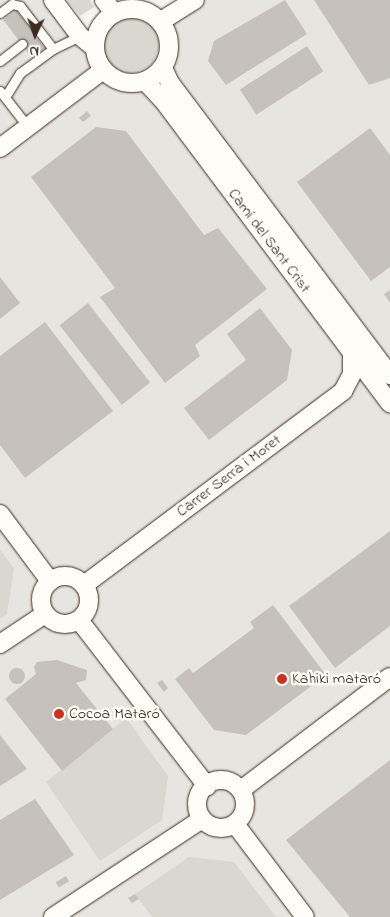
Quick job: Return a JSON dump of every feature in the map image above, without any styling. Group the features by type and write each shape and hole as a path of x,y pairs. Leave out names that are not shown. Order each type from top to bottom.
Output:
{"street":[{"path":"53,0 80,36 95,48"},
{"path":"161,21 194,0"},
{"path":"109,6 139,9 161,21 170,42 163,68 145,81 125,83 103,70 95,48 99,28 109,6"},
{"name":"Camí del Sant Crist","path":"163,68 170,83 384,381 390,403"},
{"path":"0,148 103,70"},
{"name":"Camí del Sant Crist","path":"145,81 163,100 352,354 384,381"},
{"path":"343,391 352,374 352,354"},
{"path":"343,391 360,385 384,381"},
{"name":"Carrer Serra i Moret","path":"84,585 343,391"},
{"path":"0,514 50,581"},
{"path":"68,576 84,585 89,600 79,620 57,623 45,614 41,597 50,581 68,576"},
{"path":"0,644 45,614"},
{"path":"79,620 206,786"},
{"path":"241,790 390,677"},
{"path":"221,780 241,790 245,808 235,824 218,828 202,819 198,798 206,786 221,780"},
{"path":"53,917 202,819"},
{"path":"235,824 305,917"}],"lane":[{"path":"0,13 12,4 20,6 37,34 52,49"},
{"path":"28,127 3,94 20,73 52,49 80,36"},
{"path":"0,62 22,44"}],"shaded area":[{"path":"0,0 53,0 95,48 103,70 119,81 132,83 157,74 170,51 165,26 195,0 390,0 390,917 0,917"},
{"path":"67,0 90,0 94,7 80,16"},
{"path":"131,17 142,19 151,25 157,34 159,45 157,56 151,65 142,71 131,73 120,71 111,65 105,56 103,45 105,34 111,25 120,19"},
{"path":"0,550 14,568 7,614 0,619"},
{"path":"126,718 168,776 162,820 100,861 46,782"},
{"path":"189,857 234,862 276,917 152,917 135,894"}],"building":[{"path":"285,0 307,34 226,85 208,61 214,41"},
{"path":"314,0 390,0 390,78 369,85"},
{"path":"16,10 45,48 32,58 3,20"},
{"path":"307,46 323,71 256,115 240,90"},
{"path":"87,111 91,116 83,122 79,118"},
{"path":"96,127 126,131 204,235 218,228 267,289 195,345 200,356 165,383 100,297 115,288 31,177"},
{"path":"370,128 390,155 390,267 371,281 297,182"},
{"path":"0,277 20,303 0,319"},
{"path":"390,290 390,303 384,294"},
{"path":"88,303 150,383 122,405 60,325"},
{"path":"260,308 292,350 287,380 209,440 184,408 246,360 227,334"},
{"path":"45,322 113,411 25,478 0,445 0,356"},
{"path":"390,531 390,626 335,668 289,606"},
{"path":"273,605 326,675 246,735 214,730 175,679 189,668 193,673 254,628 250,622"},
{"name":"Cocoa Mataró","path":"57,660 87,670 86,680 76,683 113,729 62,771 5,699 36,674 34,667 37,662"},
{"path":"17,668 23,670 25,676 23,682 17,684 11,682 9,676 11,670"},
{"path":"162,680 168,688 164,692 157,683"},
{"path":"0,735 27,769 0,786"},
{"path":"390,760 390,917 350,917 286,840"},
{"path":"35,799 74,855 0,900 0,820"},
{"path":"66,876 69,881 59,887 56,882"},
{"path":"135,894 139,899 132,903 128,898"}],"place":[{"name":"Kahiki mataró","path":"282,679"},
{"name":"Cocoa Mataró","path":"59,714"}]}
